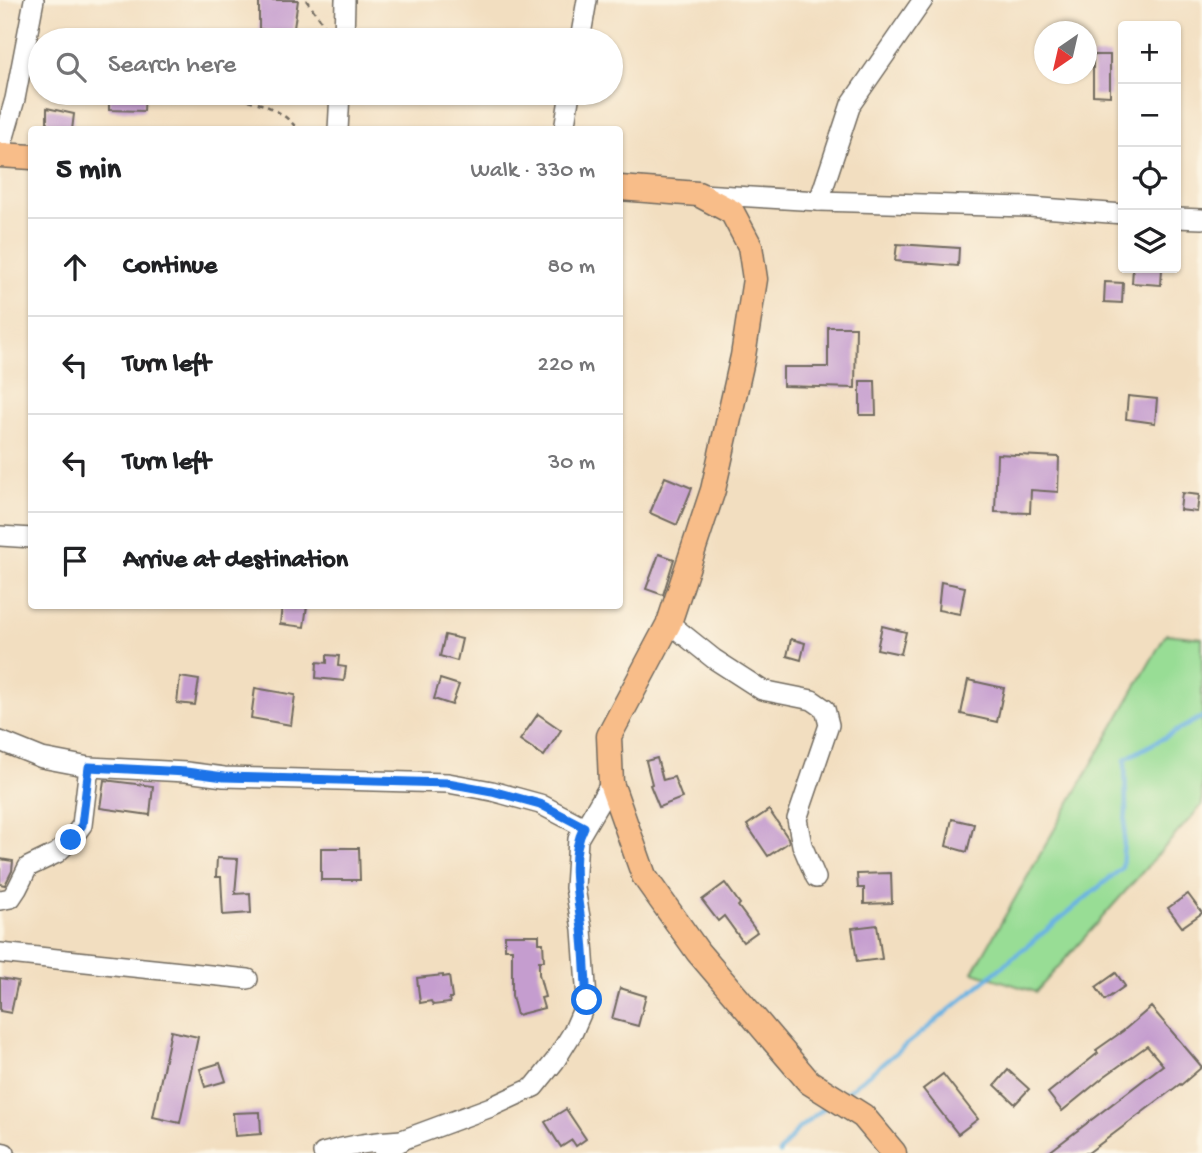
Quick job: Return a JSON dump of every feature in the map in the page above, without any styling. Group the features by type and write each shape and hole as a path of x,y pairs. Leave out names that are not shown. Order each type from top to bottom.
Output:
{"main road":[{"path":"0,153 28,156"},
{"path":"623,188 698,194 732,212 750,246 755,279 743,356 713,490 669,623 610,736 611,783 644,877 698,952 809,1082 863,1116 894,1153"}],"street":[{"path":"29,28 34,0"},
{"path":"344,28 345,0"},
{"path":"582,28 587,0"},
{"path":"819,201 851,104 923,0"},
{"path":"0,153 15,99 28,31"},
{"path":"338,126 339,105"},
{"path":"565,126 568,105"},
{"path":"698,194 819,201 1029,207 1118,214"},
{"path":"1181,218 1202,219"},
{"path":"0,536 28,538"},
{"path":"669,623 714,659 762,690 812,700 825,709 829,725 797,820 802,845 816,878"},
{"path":"0,741 42,758 89,767 186,772 224,777 448,783 540,804 584,827"},
{"path":"0,900 11,898 28,867 57,853 82,825 89,767"},
{"path":"384,1153 534,1087 555,1062 573,1032 587,1000 582,929 575,888 578,839 611,783"},
{"path":"0,953 248,979"},
{"path":"323,1153 369,1142 402,1146"}],"path":[{"path":"306,0 328,28"},
{"path":"263,105 288,117 296,126"}],"green space":[{"path":"1166,634 1202,638 1202,805 1036,992 973,972"}],"building":[{"path":"259,0 298,0 294,28 259,28"},
{"path":"1097,55 1110,55 1110,96 1093,95 1093,84 1097,84"},
{"path":"109,105 144,105 144,111 109,110"},
{"path":"47,108 74,114 72,126 47,126"},
{"path":"897,244 959,248 958,266 895,261"},
{"path":"1133,273 1162,273 1161,285 1132,283"},
{"path":"1105,282 1123,283 1122,303 1104,302"},
{"path":"828,327 856,327 855,388 783,386 783,367 828,367"},
{"path":"860,381 875,381 876,415 860,415"},
{"path":"1128,396 1157,399 1155,423 1126,419"},
{"path":"997,454 1059,457 1058,492 1031,490 1030,513 995,512"},
{"path":"665,477 692,488 677,525 650,513"},
{"path":"1182,493 1199,495 1197,512 1180,510"},
{"path":"659,554 674,559 663,595 646,589"},
{"path":"941,582 965,587 960,614 938,610"},
{"path":"282,609 307,609 304,627 280,624"},
{"path":"882,626 906,632 901,654 877,649"},
{"path":"445,635 462,639 457,661 440,656"},
{"path":"791,639 805,643 801,660 787,656"},
{"path":"327,655 339,656 338,666 346,667 344,681 316,678 317,662 327,663"},
{"path":"180,677 199,680 195,705 177,703"},
{"path":"440,679 459,685 452,705 434,699"},
{"path":"968,680 1004,688 997,722 961,714"},
{"path":"255,688 295,695 291,725 251,718"},
{"path":"538,714 561,730 544,756 520,740"},
{"path":"657,758 663,780 674,777 682,798 659,807 650,785 652,784 646,761"},
{"path":"104,780 153,786 150,815 100,808"},
{"path":"769,810 789,842 768,856 747,825"},
{"path":"952,819 974,824 967,852 946,846"},
{"path":"321,848 359,848 360,880 321,880"},
{"path":"217,858 238,859 235,894 250,893 251,913 223,915 221,877 216,877"},
{"path":"0,859 13,861 12,871 5,885 0,884"},
{"path":"891,873 892,903 864,904 864,888 858,888 857,874"},
{"path":"725,883 757,932 743,942 724,916 718,921 702,900"},
{"path":"1188,894 1202,913 1182,927 1168,908"},
{"path":"877,925 882,959 857,962 852,928"},
{"path":"505,935 539,935 539,943 543,943 544,961 539,961 539,974 545,997 541,998 544,1008 517,1015 512,996 512,949 505,949"},
{"path":"1116,973 1125,986 1105,1000 1096,987"},
{"path":"449,976 452,998 449,998 450,1003 420,1003 417,978"},
{"path":"0,978 18,981 11,1013 0,1011"},
{"path":"620,988 646,996 638,1026 612,1019"},
{"path":"1151,1007 1202,1067 1088,1153 1048,1153 1163,1065 1147,1046 1062,1111 1048,1093 1098,1053 1096,1050"},
{"path":"171,1031 198,1037 180,1123 153,1117"},
{"path":"220,1063 226,1081 205,1087 200,1069"},
{"path":"1008,1070 1029,1089 1015,1104 995,1085"},
{"path":"943,1074 978,1119 958,1134 923,1089"},
{"path":"566,1109 586,1139 576,1146 572,1140 561,1147 545,1122"},
{"path":"260,1112 261,1134 235,1136 233,1113"}],"waterway":[{"path":"844,1094 1122,868 1126,811 1125,759 1202,717"},
{"path":"779,1153 798,1129 828,1105"}],"route":[{"path":"71,840 82,825 89,767 186,772 224,777 448,783 540,804 584,827 578,839 575,888 582,929 587,1000"}]}
